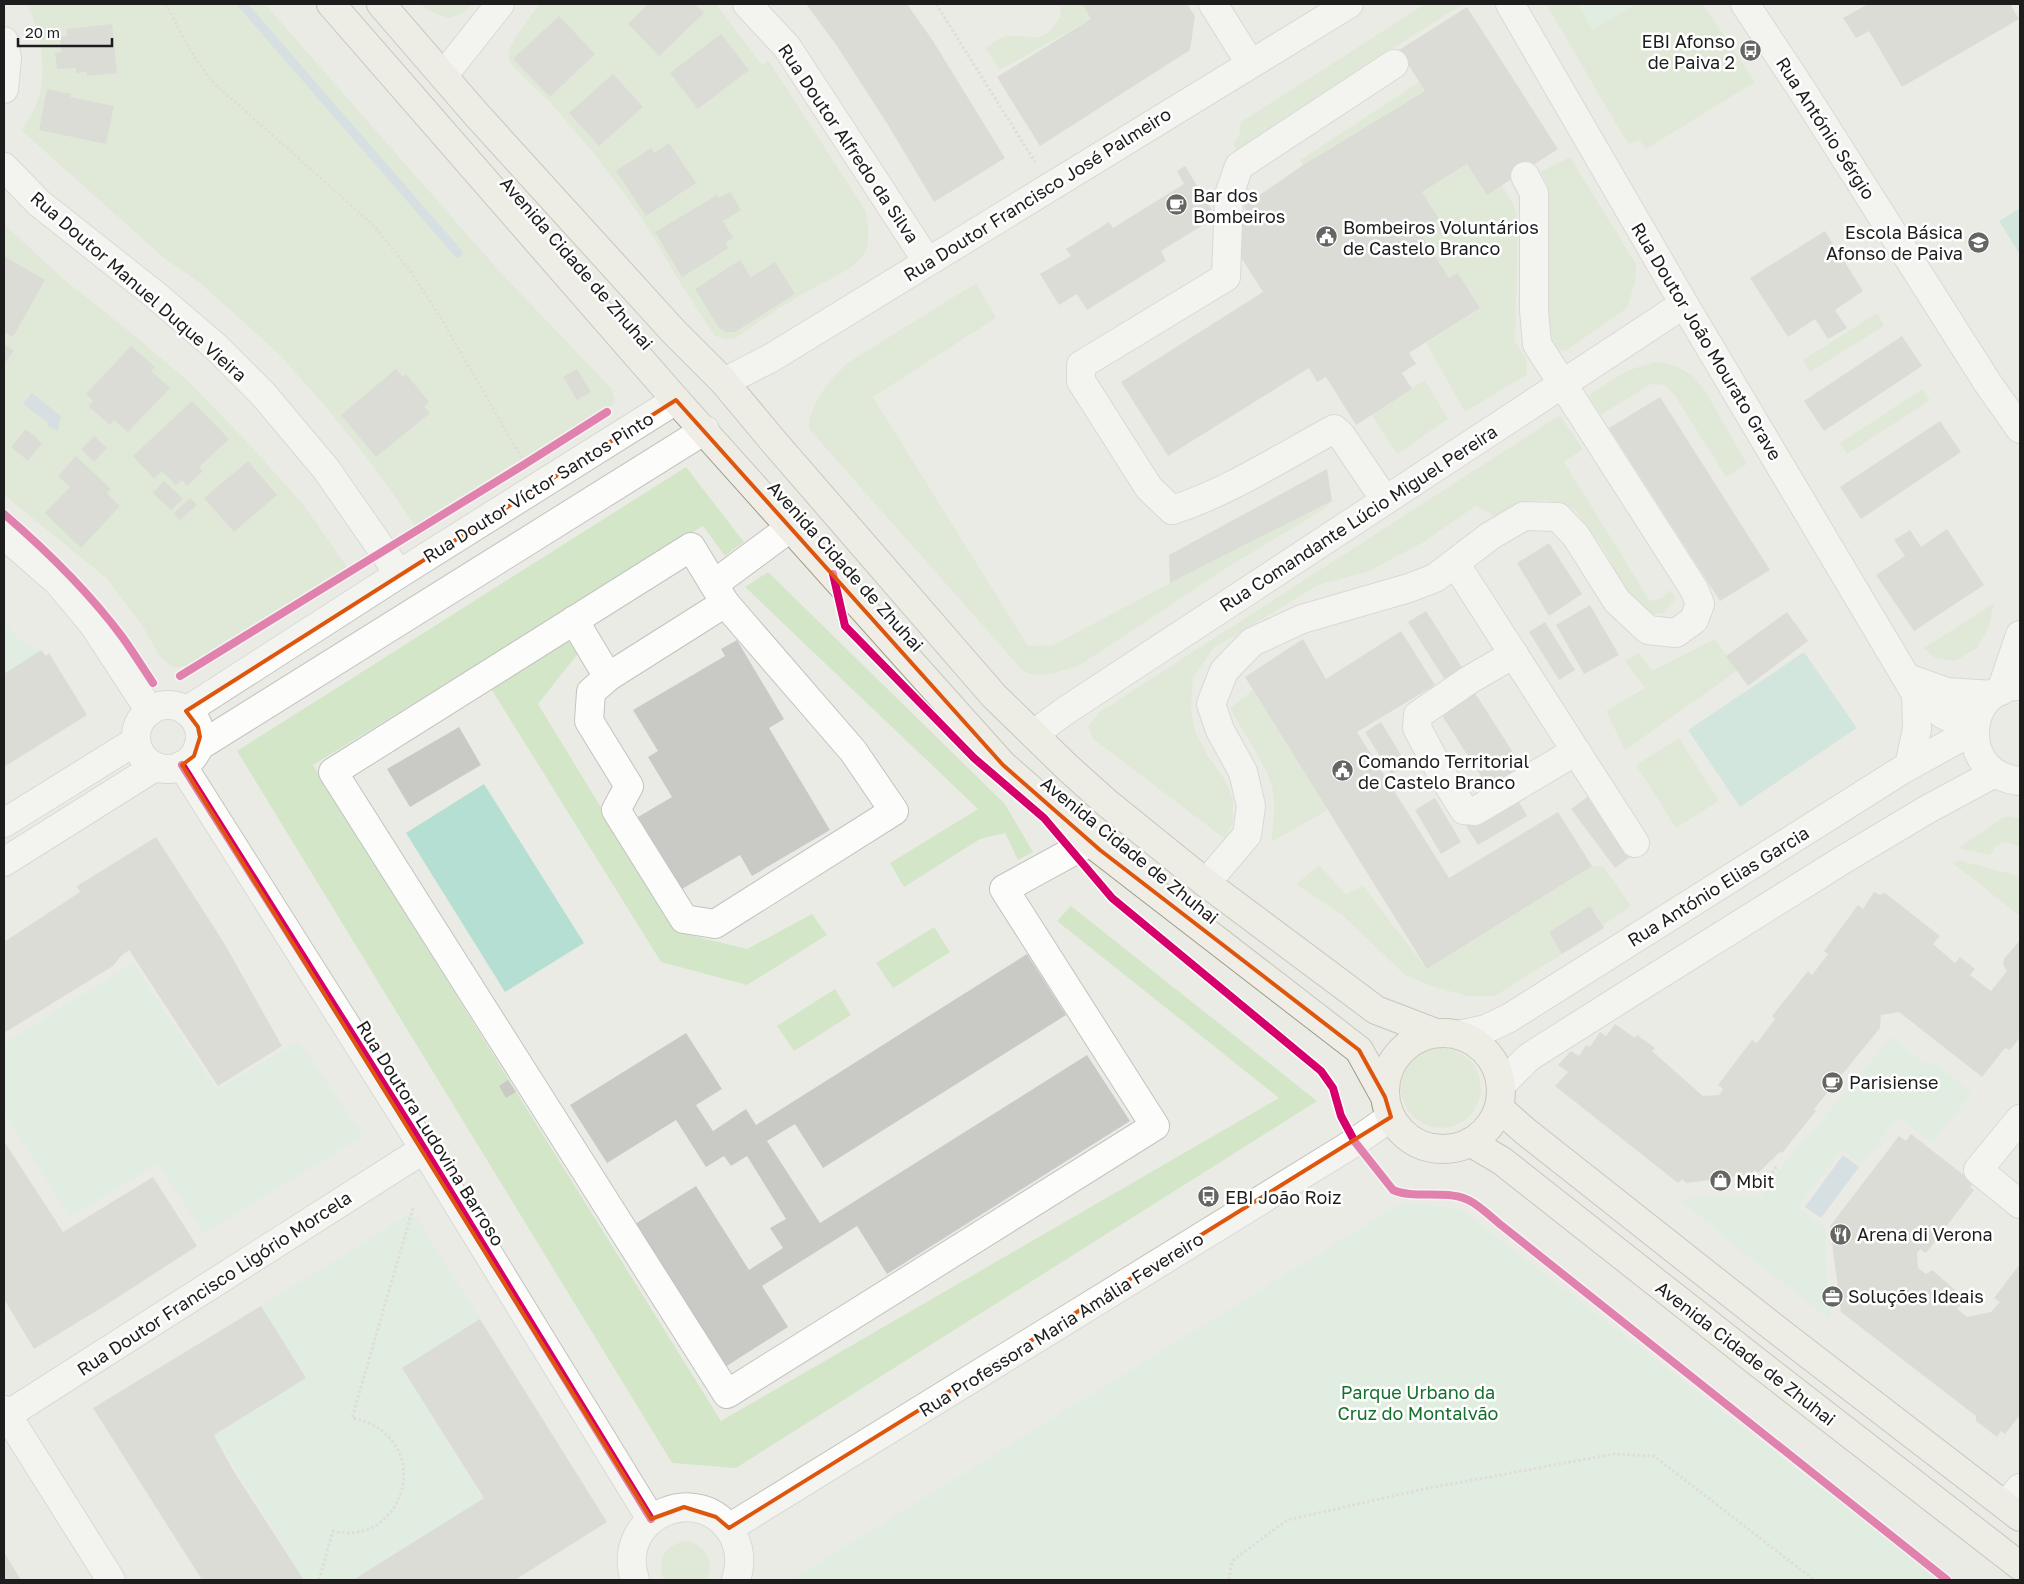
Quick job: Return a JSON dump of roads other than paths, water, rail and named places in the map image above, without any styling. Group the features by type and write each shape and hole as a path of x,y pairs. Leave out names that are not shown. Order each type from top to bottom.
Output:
{"main road":[{"name":"Avenida Cidade de Zhuhai","path":"331,4 676,400 792,527 1003,765 1090,842 1358,1050 1388,1107"},
{"name":"Avenida Cidade de Zhuhai","path":"380,4 674,332 724,382 994,696 1107,803 1206,883 1376,1010 1448,1034"},
{"path":"1448,1034 1475,1042 1488,1054 1497,1068 1500,1096 1492,1121 1482,1133 1470,1142 1453,1148 1434,1148 1418,1143 1402,1132 1388,1107 1386,1078 1392,1061 1404,1048 1419,1038 1448,1034"},
{"path":"1500,1096 1525,1131 1738,1300 2015,1504"},
{"name":"Avenida Cidade de Zhuhai","path":"1470,1142 1502,1161 2020,1566"}],"street":[{"path":"443,76 500,4"},
{"name":"Rua Doutor Alfredo da Silva","path":"747,4 787,47 928,261"},
{"path":"1212,4 1250,63"},
{"name":"Rua Doutor Francisco José Palmeiro","path":"724,382 771,358 1349,4"},
{"name":"Rua Doutor João Mourato Grave","path":"1510,4 1684,304 1911,686 1944,715 1975,726"},
{"name":"Rua António Sérgio","path":"1745,4 1802,90 1987,382 2020,429"},
{"path":"4,42 7,58 4,89"},
{"path":"1385,500 1341,435 1334,429 1246,478 1172,510 1149,488 1081,381 1081,365 1226,277 1229,195 1239,166 1394,64"},
{"name":"Rua Doutor Manuel Duque Vieira","path":"4,167 38,202 154,294 216,347 263,394 326,469 399,574"},
{"path":"1206,883 1247,835 1251,806 1243,772 1220,730 1210,704 1224,672 1252,642 1302,619 1409,588 1435,578 1490,536 1524,516 1558,517 1576,536 1617,602 1648,630 1676,634 1694,620 1700,604 1694,589 1537,344 1534,310 1534,193 1525,176"},
{"name":"Rua Comandante Lúcio Miguel Pereira","path":"1034,734 1065,711 1684,304"},
{"name":"Rua Doutor Víctor Santos Pinto","path":"186,711 399,574 676,400"},
{"path":"190,756 200,737 198,726 186,711 177,706 156,707 140,720 136,730 136,742 139,752 146,761 155,767 177,768 190,756 705,430"},
{"path":"792,527 719,594 608,677 591,692 589,721 628,786 616,810 684,919 716,924 894,811 853,751 719,594 691,547 333,772 727,1394 1155,1126 1004,889 1090,842"},
{"path":"4,535 58,582 93,624 150,711"},
{"path":"1455,563 1635,843"},
{"path":"574,620 608,677"},
{"path":"2020,635 2005,691 1987,700 1975,726 1976,747 1983,762 1995,773 2009,780 2020,782"},
{"path":"1514,654 1469,680 1418,715 1417,728 1441,773 1464,810 1475,811 1576,751"},
{"path":"1911,686 1947,692 2005,691"},
{"name":"Rua Doutor João Mourato Grave","path":"1909,766 1917,729 1911,686"},
{"name":"Rua António Elias Garcia","path":"1448,1034 1486,1029 1510,1018 1975,726"},
{"path":"4,823 136,742"},
{"name":"Rua Doutora Ludovina Barroso","path":"190,756 424,1148 652,1519"},
{"path":"4,862 155,767"},
{"path":"1500,1096 1529,1058 1848,856 1928,809 1995,773"},
{"name":"Rua Professora Maria Amália Fevereiro","path":"729,1528 1338,1153 1388,1107"},
{"path":"2020,1119 1978,1170 2020,1204"},
{"name":"Rua Doutor Francisco Ligório Morcela","path":"5,1414 424,1148"},
{"path":"5,1414 111,1580"},
{"path":"635,1580 631,1568 632,1549 639,1532 652,1519 667,1510 684,1507 700,1509 716,1516 729,1528 736,1542 740,1557 739,1572 736,1580"}],"water":[{"path":"32,393 61,416 58,431 48,426 47,422 23,404"},
{"path":"1843,1155 1859,1167 1821,1218 1805,1207"}],"waterway":[{"path":"242,4 458,253"}],"place":[{"name":"EBI Afonso de Paiva 2","path":"1751,51"},
{"name":"Bar dos Bombeiros","path":"1177,205"},
{"name":"Bombeiros Voluntários de Castelo Branco","path":"1327,237"},
{"name":"Escola Básica Afonso de Paiva","path":"1979,242"},
{"name":"Comando Territorial de Castelo Branco","path":"1342,771"},
{"name":"Parisiense","path":"1833,1082"},
{"name":"Mbit","path":"1720,1181"},
{"name":"EBI João Roiz","path":"1209,1197"},
{"name":"Arena di Verona","path":"1841,1234"},
{"name":"Soluções Ideais","path":"1832,1296"}],"park label":[{"name":"Parque Urbano da Cruz do Montalvão","path":"1418,1402"}]}
